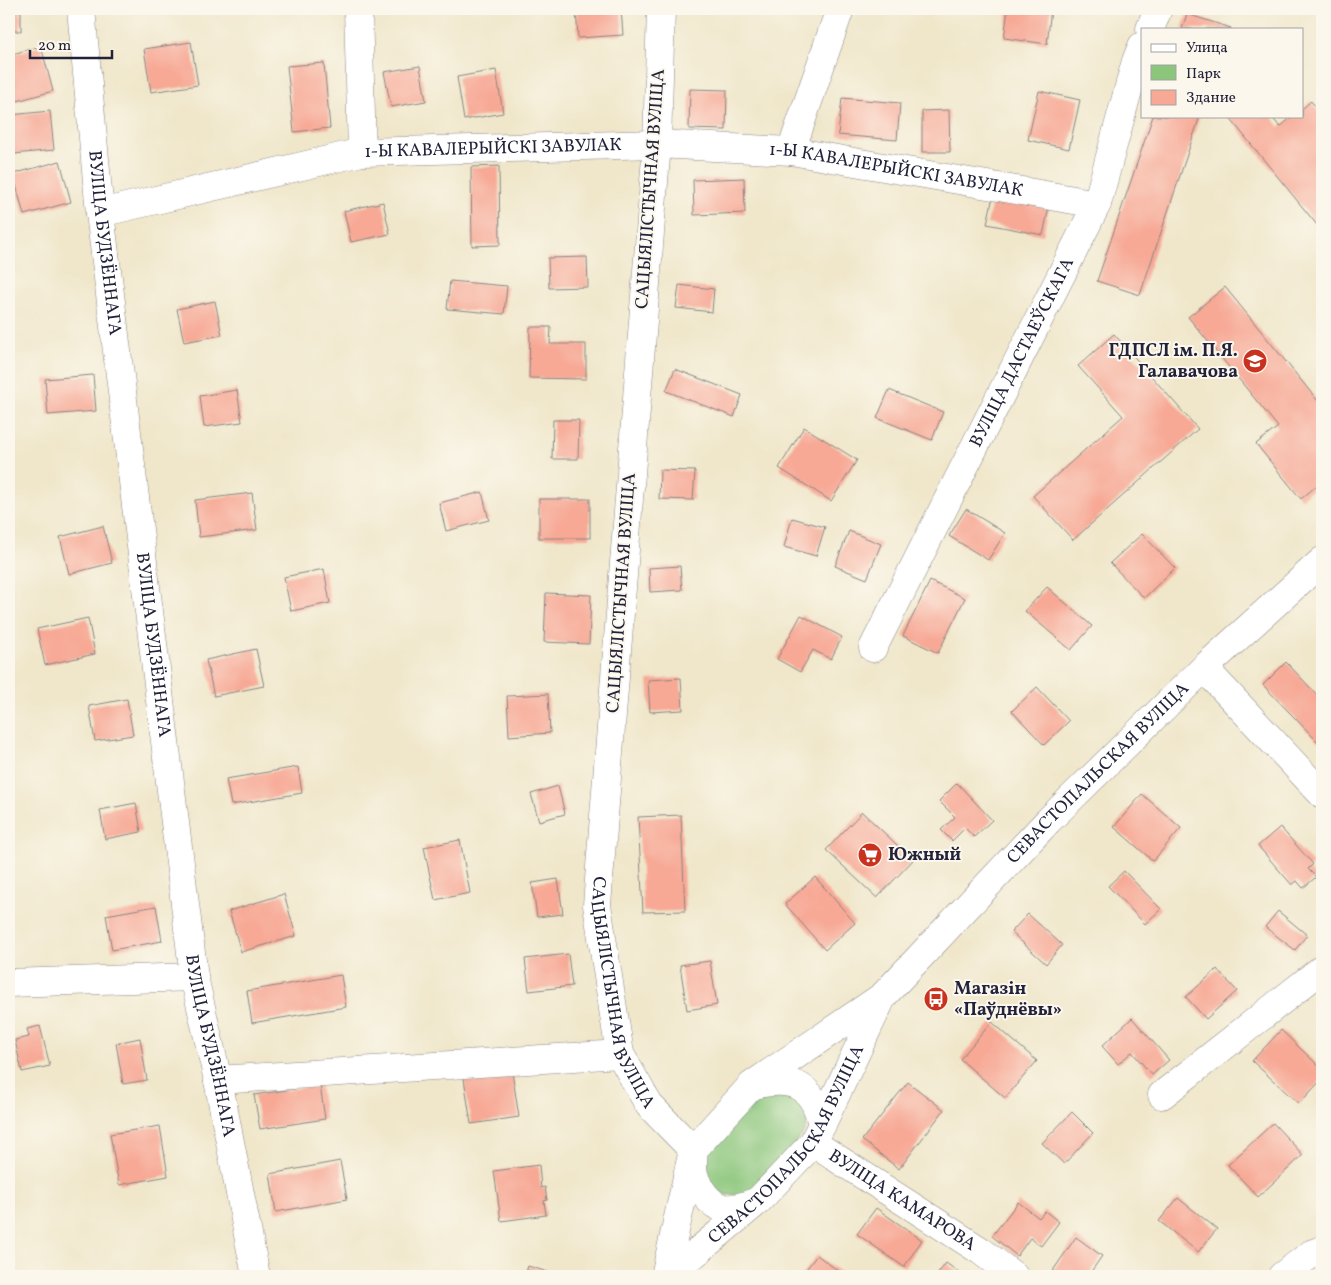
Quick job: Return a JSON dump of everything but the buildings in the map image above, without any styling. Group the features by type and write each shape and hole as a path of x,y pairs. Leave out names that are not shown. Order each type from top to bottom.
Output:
{"street":[{"name":"ВУЛІЦА БУДЗЁННАГА","path":"81,9 100,213 194,977 218,1080 256,1276"},
{"path":"358,9 362,152"},
{"name":"САЦЫЯЛІСТЫЧНАЯ ВУЛІЦА","path":"661,9 657,144 597,905 620,1054 649,1105 693,1150"},
{"path":"791,151 840,9"},
{"path":"1150,28 1158,9"},
{"name":"ВУЛІЦА ДАСТАЕЎСКАГА","path":"874,648 1097,204 1141,48"},
{"name":"1-Ы КАВАЛЕРЫЙСКІ ЗАВУЛАК","path":"100,213 362,152 657,144 791,151 1097,204"},
{"name":"СЕВАСТОПАЛЬСКАЯ ВУЛІЦА","path":"667,1276 693,1150 752,1085 883,996 1048,821 1204,668 1322,561"},
{"path":"1204,668 1322,794"},
{"path":"1162,1095 1322,969"},
{"path":"9,983 194,977"},
{"name":"СЕВАСТОПАЛЬСКАЯ ВУЛІЦА","path":"667,1276 758,1201 817,1134 883,996"},
{"path":"218,1080 620,1054"},
{"path":"752,1085 770,1081 787,1082 802,1088 812,1097 819,1110 817,1134"},
{"name":"ВУЛІЦА КАМАРОВА","path":"817,1134 1014,1276"},
{"path":"693,1150 694,1174 701,1188 711,1201 723,1208 738,1208 758,1201"},
{"path":"1282,1276 1311,1254 1322,1250"}],"green space":[{"path":"791,1092 806,1111 808,1121 803,1134 753,1193 726,1195 714,1188 704,1166 707,1151 756,1097"}],"place":[{"name":"ГДПСЛ ім. П.Я. Галавачова","path":"1255,361"},
{"name":"Южный","path":"870,855"},
{"name":"Магазін «Паўднёвы»","path":"936,999"}]}
